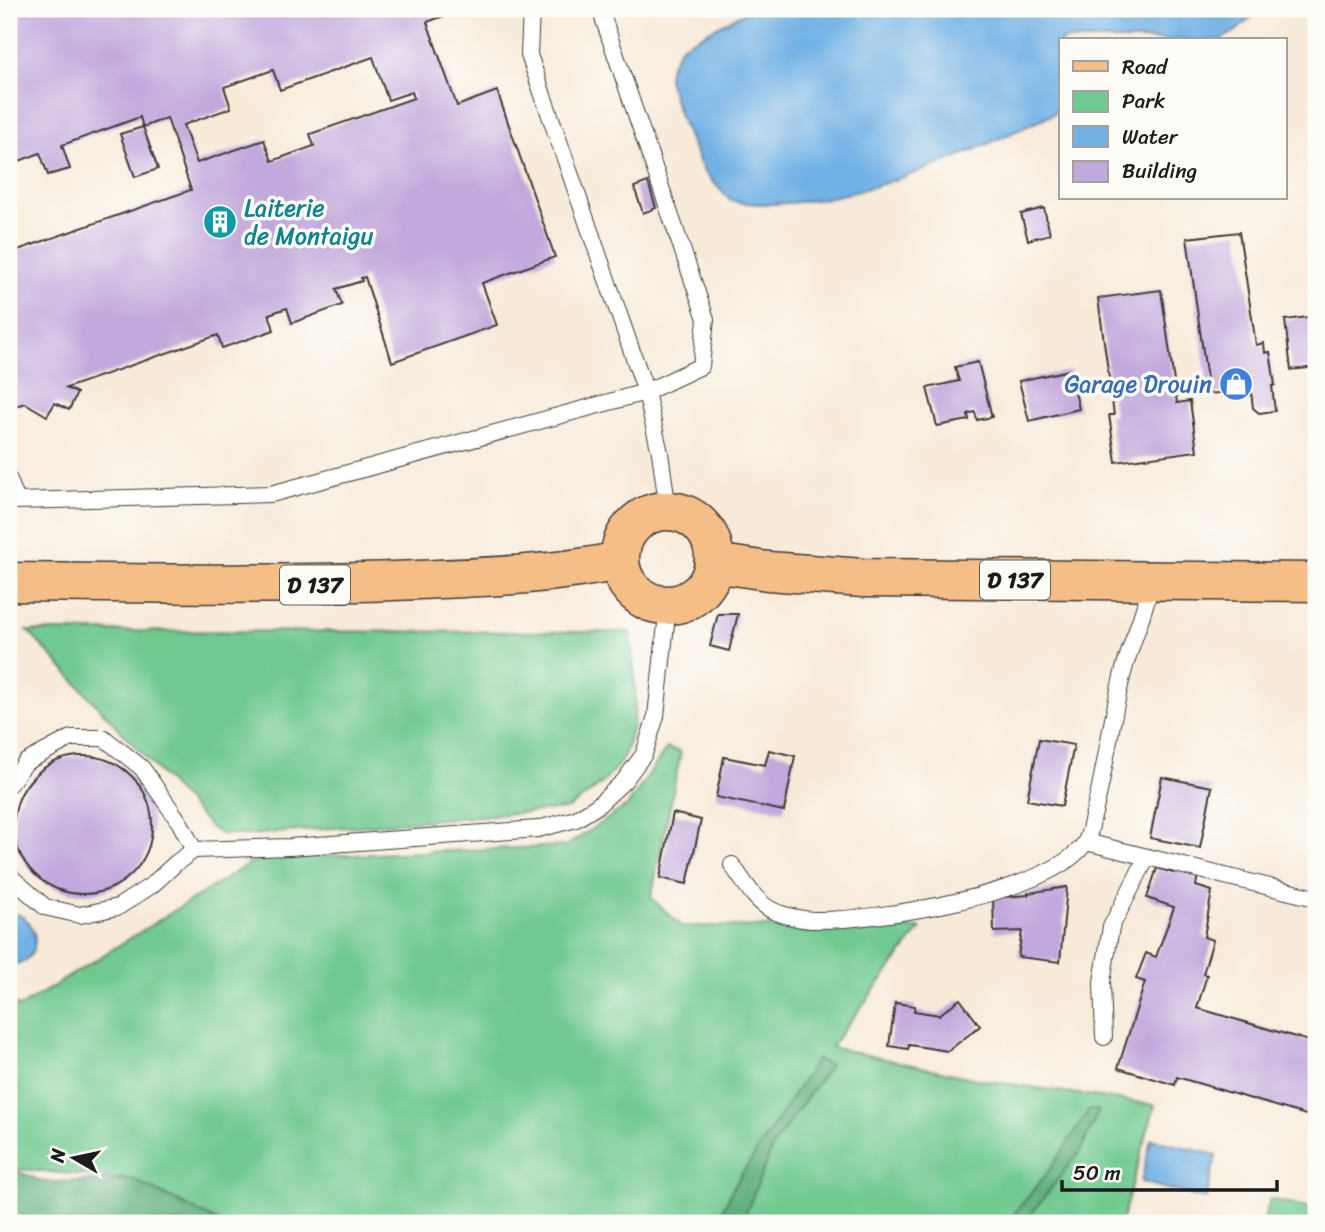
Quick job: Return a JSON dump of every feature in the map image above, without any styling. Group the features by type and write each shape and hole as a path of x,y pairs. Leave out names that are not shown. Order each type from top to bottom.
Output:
{"main road":[{"path":"668,510 684,513 697,521 708,533 714,564 711,577 694,598 682,604 668,606 640,598 629,588 619,561 621,545 628,531 646,516 668,510"},
{"name":"D 137","path":"9,582 317,585 506,576 619,561"},
{"name":"D 137","path":"714,564 863,578 1316,582"}],"lane":[{"path":"531,9 529,55 646,393 660,453 668,510"},
{"path":"9,480 17,501 271,494 646,393 701,366 706,319 600,9"},
{"path":"732,865 751,892 772,911 813,920 886,915 953,904 1016,884 1059,866 1086,842 1100,789 1123,672 1151,582"},
{"path":"9,873 45,907 80,915 118,907 152,885 194,850 290,847 538,829 576,819 597,806 624,781 644,754 656,716 668,606"},
{"path":"9,784 26,762 71,738 104,738 142,768 180,823 194,850"},
{"path":"1086,842 1315,898"},
{"path":"1104,1037 1102,982 1111,927 1146,857"}],"green space":[{"path":"28,631 630,632 635,679 632,727 623,757 612,773 567,809 249,835 221,834 212,829"},
{"path":"667,748 681,752 651,898 682,926 921,928 831,1047 981,1080 1155,1105 1121,1223 221,1223 134,1180 9,1168 9,1002 20,1007 257,859 566,846 628,805"},
{"path":"817,1059 830,1065 773,1146 742,1223 717,1223 734,1186"},
{"path":"1089,1110 1099,1110 1081,1150 1024,1223 1007,1223 1051,1168"},
{"path":"9,1168 44,1182 134,1180 221,1223 9,1223"},
{"path":"1270,1199 1316,1209 1316,1223 1263,1223"}],"water":[{"path":"751,9 1261,9 1224,38 1059,38 1059,111 986,145 900,178 812,200 770,204 731,201 704,172 679,115 668,79 669,68 681,46"},
{"path":"9,913 24,918 30,924 35,938 34,946 26,960 9,966"},
{"path":"1151,1139 1216,1155 1206,1199 1141,1182"}],"building":[{"name":"Laiterie de Montaigu","path":"9,9 463,9 427,22 457,106 497,91 555,257 482,283 497,325 392,362 365,277 361,278 362,281 336,289 342,305 292,323 287,308 269,314 274,330 222,348 218,335 66,388 77,393 69,410 55,403 47,416 25,403 9,408 9,253 191,190 167,118 143,127 140,117 62,145 70,169 48,175 40,153 9,165","holes":["373,57 388,100 412,92 414,98 310,134 314,146 272,161 264,140 197,163 183,125 231,108 224,87 273,70 280,90"]},
{"path":"143,127 158,169 135,177 120,134"},
{"path":"648,182 656,208 643,213 634,187"},
{"path":"1044,208 1050,234 1028,240 1021,214"},
{"path":"1239,232 1256,345 1264,343 1265,353 1270,352 1275,385 1272,386 1275,411 1259,413 1253,408 1251,390 1209,394 1187,238"},
{"path":"1161,290 1177,403 1190,401 1197,451 1116,462 1109,415 1114,415 1098,298"},
{"path":"1316,316 1316,367 1291,370 1285,320"},
{"path":"978,362 992,417 977,420 975,412 968,414 969,420 937,426 927,388 959,381 955,367"},
{"path":"1070,370 1079,409 1029,421 1019,381"},
{"path":"718,614 738,614 729,651 710,646"},
{"path":"1039,739 1074,745 1062,806 1027,800"},
{"path":"769,750 795,756 784,811 716,797 724,757 765,765"},
{"path":"83,756 110,761 132,776 147,798 152,825 147,852 132,874 110,889 83,894 56,889 34,874 19,852 14,825 19,798 34,776 56,761"},
{"path":"1162,777 1212,787 1200,848 1150,838"},
{"path":"673,813 701,820 687,884 660,878"},
{"path":"1174,867 1198,874 1196,886 1212,891 1204,937 1213,940 1203,974 1207,975 1197,1008 1316,1043 1316,1118 1177,1077 1175,1085 1118,1068 1145,982 1136,979 1146,953 1156,957 1174,907 1147,898 1157,868 1173,873"},
{"path":"1067,887 1060,962 1018,957 1022,931 994,932 993,898 1028,895"},
{"path":"960,999 980,1026 948,1051 909,1045 908,1049 889,1046 895,1003 915,1006 914,1011 939,1015"}],"place":[{"name":"Laiterie de Montaigu","path":"220,222"},
{"name":"Garage Drouin","path":"1236,384"}]}
